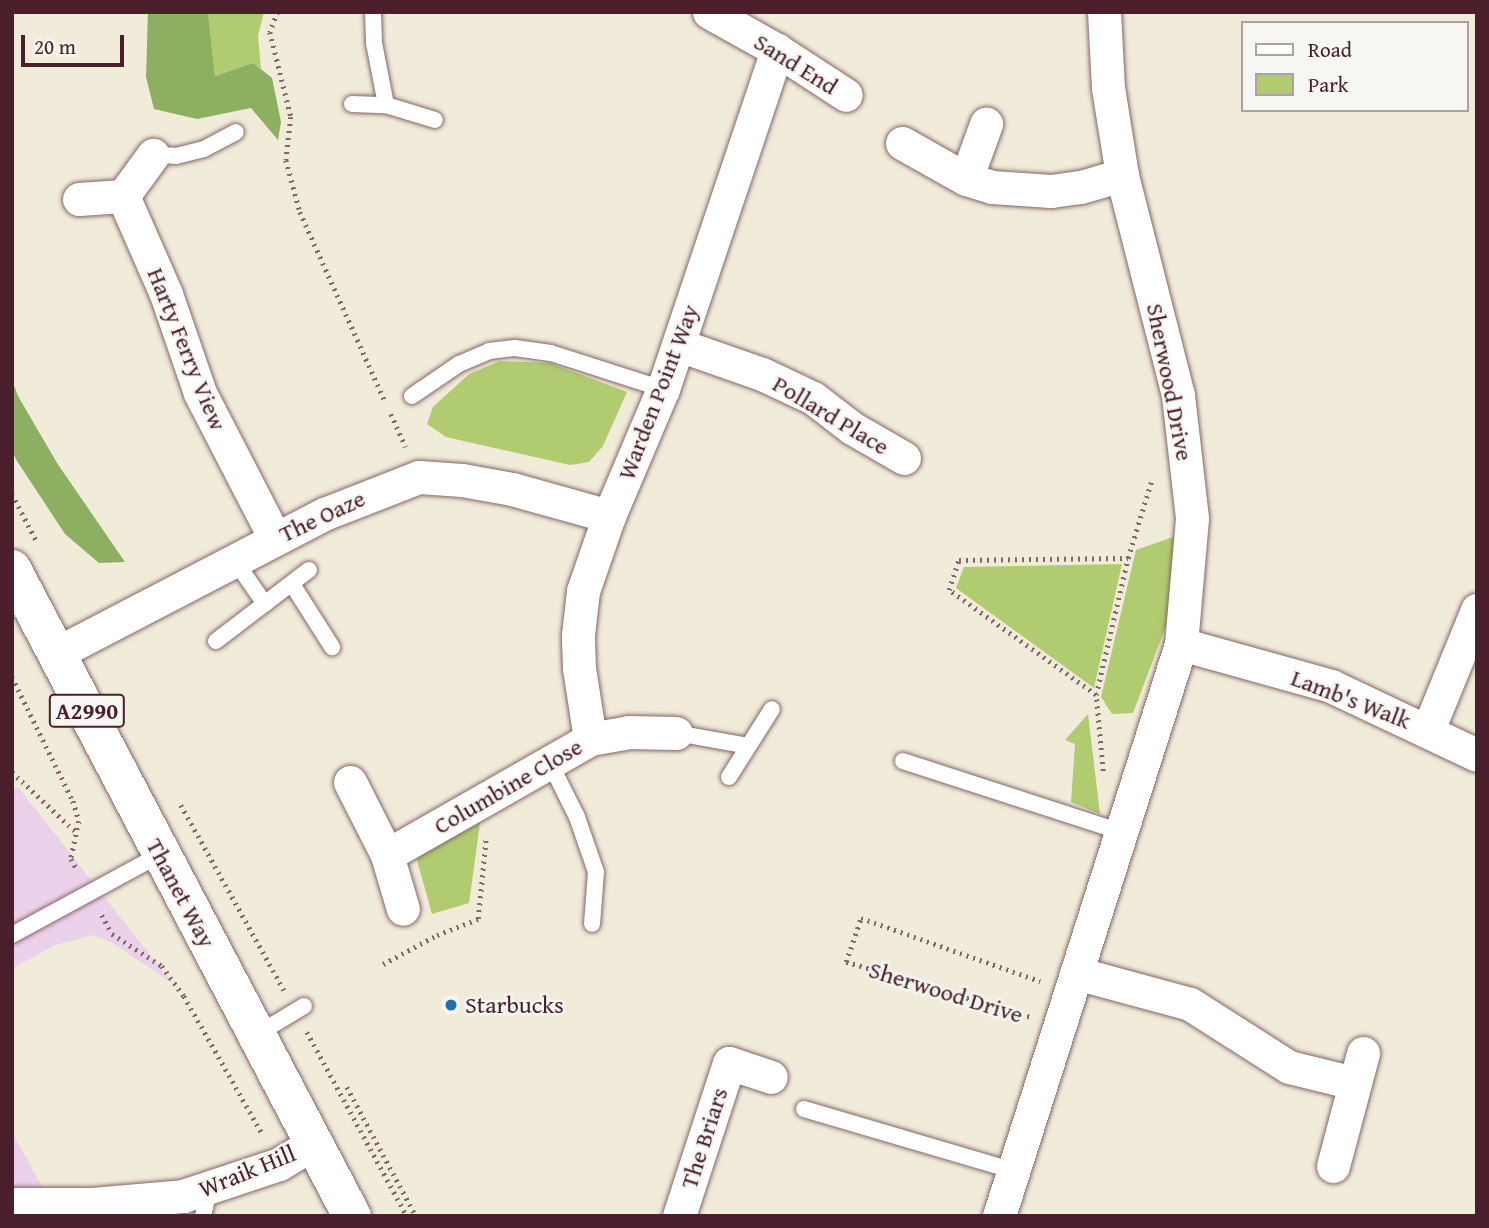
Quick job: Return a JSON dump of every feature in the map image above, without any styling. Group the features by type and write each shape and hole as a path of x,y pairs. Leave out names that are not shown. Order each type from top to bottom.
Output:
{"main road":[{"name":"Thanet Way","path":"25,555 57,653 352,1216"}],"street":[{"name":"Sand End","path":"709,12 777,50 846,95"},
{"name":"Sherwood Drive","path":"999,1216 1181,644 1192,518 1178,395 1122,175 1108,88 1104,12"},
{"name":"Warden Point Way","path":"590,739 583,706 578,635 583,591 608,516 663,389 777,50"},
{"path":"966,179 986,124"},
{"path":"902,143 966,179 1004,189 1051,191 1081,187 1122,175"},
{"path":"79,199 123,196 153,155"},
{"name":"Harty Ferry View","path":"123,196 166,294 200,393 275,538"},
{"name":"Pollard Place","path":"678,345 762,374 813,398 852,428 904,458"},
{"name":"The Oaze","path":"57,653 233,558 387,487 419,477 462,480 512,489 608,516"},
{"path":"1428,730 1477,610"},
{"name":"Lamb's Walk","path":"1181,644 1331,686 1477,755"},
{"name":"Columbine Close","path":"387,855 590,739 628,732 676,733"},
{"path":"350,782 387,855 403,909"},
{"path":"1073,982 1190,1004 1289,1067 1359,1068 1333,1166"},
{"name":"The Briars","path":"679,1216 729,1063 771,1077"},
{"name":"Wraik Hill","path":"12,1204 92,1204 183,1196 206,1202 314,1143"}],"lane":[{"path":"373,12 374,43 386,105"},
{"path":"352,104 386,105 435,120"},
{"path":"153,155 176,156 204,149 236,132"},
{"path":"412,396 459,364 489,351 515,348 551,353 663,389"},
{"path":"233,558 265,604"},
{"path":"216,641 309,570"},
{"path":"292,584 332,647"},
{"path":"729,777 772,709"},
{"path":"676,733 748,747"},
{"path":"903,761 1121,832"},
{"path":"550,763 577,817 596,872 592,924"},
{"path":"12,935 161,854"},
{"path":"256,1035 300,1009"},
{"path":"804,1109 1014,1171"}],"path":[{"path":"278,12 270,32 291,117 286,160 300,212 419,477"},
{"path":"1104,774 1096,695 1128,558 1155,470"},
{"path":"12,494 25,555"},
{"path":"1096,695 949,590 959,561 1128,558"},
{"path":"12,677 73,801 79,821 71,859 113,934 162,966 184,996 279,1164"},
{"path":"12,772 77,833"},
{"path":"383,964 437,935 478,919 489,797"},
{"path":"180,804 300,1009 407,1216"},
{"name":"Sherwood Drive","path":"1059,1026 846,962 861,918 1073,982"},
{"path":"347,1087 416,1216"}],"shaded area":[{"path":"18,787 173,984 113,943 93,935 55,945 12,969 12,790"},
{"path":"12,1132 44,1190 12,1191"}],"green space":[{"path":"148,12 208,12 215,76 253,63 272,78 281,122 278,140 251,108 197,119 154,109 146,77"},
{"path":"208,12 264,12 258,36 261,69 253,63 215,76"},
{"path":"500,361 550,363 627,392 603,446 589,462 570,465 446,437 427,424 433,407 469,374"},
{"path":"12,380 18,396 57,463 125,562 99,563 65,534 17,461 12,451"},
{"path":"1176,536 1166,626 1133,713 1112,714 1101,697 1136,550"},
{"path":"1122,564 1094,688 956,588 964,567"},
{"path":"1088,714 1100,814 1071,802 1075,744 1065,740"},
{"path":"481,816 469,903 432,914 415,853"}],"place":[{"name":"Starbucks","path":"451,1005"}]}
